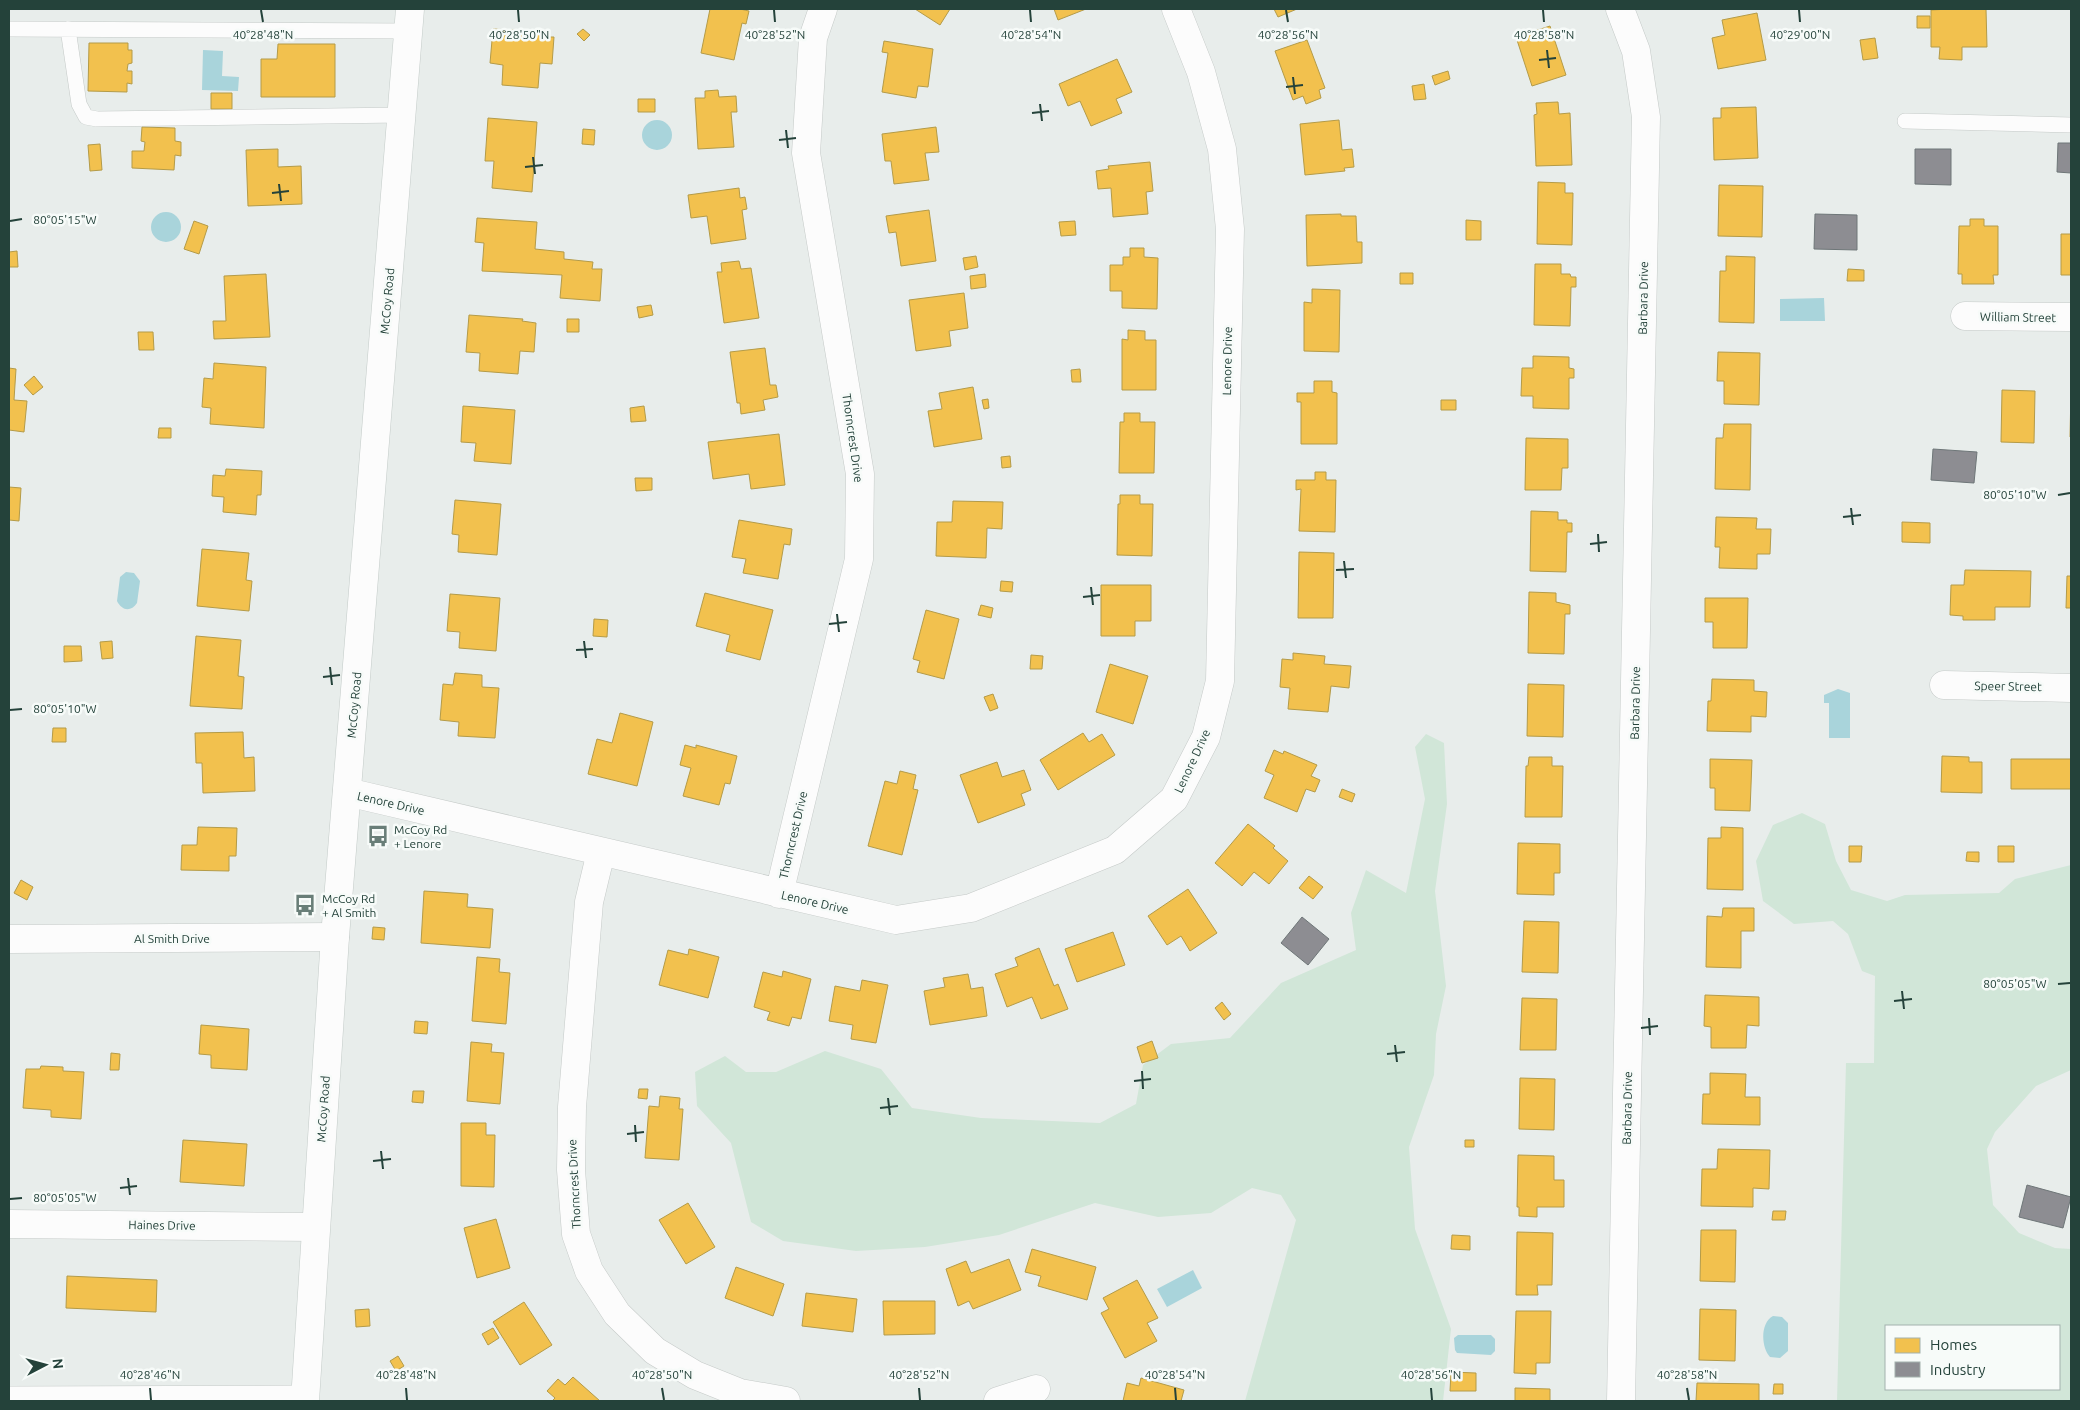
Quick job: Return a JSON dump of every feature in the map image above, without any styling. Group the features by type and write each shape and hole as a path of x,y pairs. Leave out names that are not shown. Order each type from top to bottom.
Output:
{"street":[{"name":"Thorncrest Drive","path":"779,894 859,559 860,474 806,153 813,38 823,9"},
{"name":"Lenore Drive","path":"347,792 896,920 971,908 1115,850 1174,799 1206,737 1220,681 1230,229 1222,149 1201,72 1176,9"},
{"name":"Barbara Drive","path":"1620,9 1636,51 1646,117 1621,1401"},
{"name":"McCoy Road","path":"305,1397 335,937 409,20"},
{"name":"William Street","path":"1965,316 2071,317"},
{"name":"Speer Street","path":"1944,685 2071,688"},
{"name":"Thorncrest Drive","path":"601,852 589,902 572,1107 571,1170 576,1234 589,1271 617,1314 655,1351 695,1376 740,1393 786,1401"},
{"name":"Al Smith Drive","path":"9,939 335,937"},
{"name":"Haines Drive","path":"9,1224 315,1227"},
{"path":"998,1401 1036,1389"}],"lane":[{"path":"9,29 409,20"},
{"path":"68,29 79,104 86,117 96,119 402,115"},
{"path":"1905,122 2071,125"},
{"path":"9,1394 305,1397"}],"green space":[{"path":"1426,734 1444,743 1447,804 1435,891 1446,986 1436,1034 1434,1075 1409,1147 1415,1229 1451,1329 1443,1401 1245,1401 1296,1220 1281,1195 1252,1188 1211,1213 1158,1217 1095,1203 999,1235 925,1247 856,1251 783,1241 751,1222 731,1143 697,1106 695,1072 725,1056 746,1072 776,1072 825,1051 881,1069 912,1108 981,1118 1100,1123 1136,1104 1143,1065 1171,1044 1230,1038 1281,983 1356,950 1351,913 1366,870 1406,893 1425,799 1415,747"},
{"path":"1802,813 1825,824 1836,861 1851,890 1887,901 1905,895 1999,893 2015,879 2071,865 2071,1070 2036,1086 1995,1132 1987,1149 1993,1205 2019,1233 2055,1248 2071,1249 2071,1401 1837,1401 1846,1063 1874,1063 1875,976 1862,971 1848,934 1833,921 1794,924 1763,901 1756,861 1773,825"}],"water":[{"path":"203,50 223,51 222,76 239,77 238,91 202,90"},
{"path":"657,120 668,124 672,135 668,146 657,150 646,146 642,135 646,124"},
{"path":"166,212 177,216 181,227 177,238 166,242 155,238 151,227 155,216"},
{"path":"1824,298 1825,321 1780,321 1780,299"},
{"path":"126,572 134,573 140,581 137,603 129,609 121,607 117,601 120,577"},
{"path":"1838,689 1850,693 1850,738 1829,738 1829,703 1824,703 1824,695"},
{"path":"1193,1270 1202,1288 1167,1307 1157,1289"},
{"path":"1773,1316 1782,1317 1788,1323 1788,1351 1780,1358 1770,1357 1767,1353 1763,1335 1766,1324"},
{"path":"1458,1335 1491,1335 1495,1339 1495,1351 1491,1355 1457,1353 1454,1338"}],"building: Homes":[{"path":"710,9 740,9 749,11 746,24 742,23 734,60 701,53"},
{"path":"915,9 950,9 940,25"},
{"path":"1054,9 1086,9 1058,20"},
{"path":"1274,9 1297,9 1278,17"},
{"path":"1986,9 1987,47 1962,47 1962,60 1939,59 1940,47 1931,47 1931,10"},
{"path":"1757,13 1766,60 1718,69 1712,38 1725,35 1722,20"},
{"path":"1917,16 1930,16 1930,28 1917,28"},
{"path":"1550,26 1566,75 1532,86 1516,37"},
{"path":"493,29 542,32 542,37 554,37 552,64 540,63 538,88 502,85 503,65 490,63"},
{"path":"583,29 590,35 584,41 577,34"},
{"path":"1875,38 1878,58 1863,60 1860,40"},
{"path":"1307,40 1325,88 1319,90 1321,98 1306,104 1303,96 1293,100 1275,51"},
{"path":"884,41 933,49 928,87 918,86 916,98 882,92 888,53 882,52"},
{"path":"89,43 128,43 128,50 132,50 132,63 128,64 127,71 132,71 132,84 127,83 127,92 88,91"},
{"path":"278,44 335,44 335,97 261,97 261,59 277,59"},
{"path":"1117,59 1132,92 1116,99 1122,113 1091,126 1080,101 1068,106 1059,84"},
{"path":"1448,71 1450,79 1435,85 1432,76"},
{"path":"1424,84 1426,99 1414,100 1412,86"},
{"path":"718,90 719,97 736,96 737,112 731,112 734,147 698,149 695,98 705,98 705,91"},
{"path":"211,93 232,93 232,109 211,109"},
{"path":"638,99 655,99 655,112 638,112"},
{"path":"1558,102 1559,114 1570,113 1572,165 1536,166 1534,115 1537,114 1536,103"},
{"path":"1756,107 1758,158 1714,160 1713,118 1721,118 1721,108"},
{"path":"488,118 537,122 532,192 492,188 494,161 485,161"},
{"path":"1339,120 1342,150 1352,149 1354,167 1344,168 1345,171 1305,175 1300,124"},
{"path":"142,127 175,128 175,141 181,142 181,156 175,155 174,170 132,168 132,151 144,151 145,142 141,141"},
{"path":"936,127 939,152 925,153 929,180 894,184 891,161 885,161 882,134"},
{"path":"583,129 595,130 594,145 582,144"},
{"path":"100,144 102,170 90,171 88,145"},
{"path":"278,149 278,167 301,166 302,204 248,206 246,150"},
{"path":"1150,162 1153,191 1146,192 1148,214 1113,217 1111,188 1098,189 1096,171 1109,169 1108,166"},
{"path":"1538,182 1565,183 1565,193 1573,193 1572,245 1537,244"},
{"path":"1719,185 1763,186 1762,237 1718,236"},
{"path":"739,188 740,198 745,197 747,209 742,210 746,239 711,244 707,216 691,218 688,195"},
{"path":"929,210 936,261 901,266 896,232 889,233 886,216"},
{"path":"1341,214 1341,216 1356,216 1357,242 1362,242 1362,263 1307,266 1306,215"},
{"path":"477,218 537,222 535,249 564,252 564,259 593,262 592,269 602,269 600,301 560,298 562,275 482,271 484,243 475,242"},
{"path":"1970,219 1984,219 1984,226 1998,226 1998,275 1993,275 1994,284 1962,284 1962,274 1958,274 1959,226 1970,226"},
{"path":"1466,220 1481,221 1481,240 1466,240"},
{"path":"194,221 208,226 199,254 184,249"},
{"path":"1075,221 1076,235 1061,236 1059,222"},
{"path":"2061,234 2071,234 2071,275 2061,275"},
{"path":"1130,248 1144,248 1144,257 1158,258 1157,309 1122,308 1122,291 1110,291 1110,265 1123,265 1123,257 1130,257"},
{"path":"17,251 18,267 9,267 9,252"},
{"path":"976,256 978,267 965,270 963,258"},
{"path":"1726,256 1755,257 1754,323 1719,322 1720,271 1726,271"},
{"path":"739,261 741,269 751,268 759,318 724,323 717,272 722,272 721,263"},
{"path":"1535,264 1561,264 1561,274 1570,274 1571,277 1576,277 1576,287 1571,287 1570,326 1534,325"},
{"path":"1848,269 1864,270 1864,281 1847,281"},
{"path":"1400,273 1413,273 1413,284 1400,284"},
{"path":"266,274 270,337 214,339 213,321 226,321 224,276"},
{"path":"985,274 986,287 971,289 970,276"},
{"path":"1312,289 1340,290 1339,352 1304,351 1304,302 1312,303"},
{"path":"964,293 968,328 949,331 951,346 916,351 909,300"},
{"path":"651,305 653,315 639,318 637,307"},
{"path":"469,315 523,319 522,321 536,323 534,352 520,351 518,374 479,371 480,353 466,352"},
{"path":"567,319 579,319 579,332 567,332"},
{"path":"1128,330 1145,331 1145,340 1156,340 1156,390 1122,390 1122,339 1128,340"},
{"path":"138,332 153,332 154,350 139,350"},
{"path":"765,348 770,385 776,385 778,397 763,400 765,410 741,414 740,403 737,403 730,352"},
{"path":"1718,352 1760,353 1759,405 1724,404 1724,381 1717,381"},
{"path":"1533,356 1569,357 1569,368 1574,369 1574,378 1569,378 1569,409 1533,408 1533,396 1521,396 1522,368 1533,368"},
{"path":"214,363 266,367 264,428 210,424 211,408 202,407 204,378 213,379"},
{"path":"9,368 16,369 14,400 27,401 24,432 9,430"},
{"path":"1080,369 1081,382 1072,382 1071,370"},
{"path":"34,376 43,387 33,395 24,385"},
{"path":"1314,381 1332,381 1332,392 1337,393 1337,444 1301,444 1301,402 1297,402 1297,393 1314,393"},
{"path":"973,387 982,439 934,447 928,411 942,409 939,393"},
{"path":"2002,390 2035,391 2034,443 2001,442"},
{"path":"2071,390 2071,437 2070,437"},
{"path":"988,399 989,408 984,409 982,400"},
{"path":"1441,400 1456,400 1456,410 1441,410"},
{"path":"463,406 515,410 511,464 474,461 476,443 461,442"},
{"path":"644,406 646,421 631,422 630,408"},
{"path":"1124,413 1140,413 1140,422 1155,422 1154,473 1119,473 1120,422 1124,422"},
{"path":"1724,424 1751,424 1750,490 1715,489 1716,438 1723,438"},
{"path":"159,428 171,428 171,438 158,438"},
{"path":"779,434 785,485 751,489 749,474 713,479 708,442"},
{"path":"1526,438 1568,439 1568,468 1562,468 1561,490 1525,490"},
{"path":"1010,456 1011,467 1002,468 1001,457"},
{"path":"226,469 262,471 261,495 257,495 256,515 223,512 224,497 212,496 213,475 225,476"},
{"path":"1315,472 1326,472 1326,480 1336,480 1335,532 1299,531 1301,489 1296,490 1296,480 1315,480"},
{"path":"635,478 652,478 652,490 636,491"},
{"path":"9,487 21,488 19,521 9,520"},
{"path":"1120,495 1140,495 1140,504 1153,504 1152,556 1117,555 1118,504 1120,504"},
{"path":"455,500 501,504 497,555 458,552 459,535 452,534"},
{"path":"953,501 1003,502 1002,529 987,528 986,558 936,556 937,522 952,522"},
{"path":"1531,511 1558,512 1558,520 1567,520 1567,523 1572,523 1572,532 1567,532 1566,572 1530,571"},
{"path":"1716,517 1757,518 1756,529 1771,529 1770,554 1757,554 1757,569 1719,568 1720,547 1715,547"},
{"path":"739,520 792,529 790,545 784,544 778,579 743,573 746,559 732,557"},
{"path":"1902,522 1930,523 1930,543 1902,542"},
{"path":"202,549 249,553 246,580 252,581 249,611 197,606"},
{"path":"1299,552 1334,553 1333,618 1298,618"},
{"path":"1965,570 2031,571 2030,607 1995,607 1995,620 1963,620 1963,616 1950,615 1951,585 1964,585"},
{"path":"2067,576 2071,576 2071,608 2066,608"},
{"path":"1001,581 1013,582 1012,592 1000,591"},
{"path":"1101,585 1151,585 1151,621 1135,621 1135,636 1101,636"},
{"path":"1529,592 1556,593 1556,602 1570,605 1570,614 1565,614 1564,654 1528,653"},
{"path":"705,593 773,610 760,660 726,651 730,635 696,626"},
{"path":"450,594 500,598 496,651 459,648 460,632 447,631"},
{"path":"1705,598 1748,598 1747,648 1713,648 1713,622 1705,622"},
{"path":"981,605 993,608 991,618 978,615"},
{"path":"926,610 959,619 944,679 917,672 920,661 913,659"},
{"path":"594,619 608,620 607,637 593,636"},
{"path":"196,636 241,640 238,676 244,677 242,709 190,706"},
{"path":"112,641 113,658 102,659 100,642"},
{"path":"64,646 81,646 82,661 64,662"},
{"path":"1293,653 1325,656 1324,664 1351,666 1349,688 1331,686 1328,712 1288,709 1290,688 1280,687 1282,659 1293,660"},
{"path":"1031,655 1043,656 1042,669 1030,669"},
{"path":"1110,664 1148,676 1133,724 1096,712"},
{"path":"455,673 482,675 482,687 499,688 495,738 458,736 459,722 440,720 443,684 453,685"},
{"path":"1712,679 1754,680 1754,691 1767,692 1766,717 1751,716 1751,732 1707,731 1708,701 1711,701"},
{"path":"1528,684 1564,685 1563,737 1527,736"},
{"path":"993,694 998,708 990,711 984,697"},
{"path":"620,713 653,722 637,786 588,774 597,739 612,743"},
{"path":"53,728 66,728 66,742 52,742"},
{"path":"243,732 244,758 254,757 255,791 203,793 202,763 196,763 195,733"},
{"path":"1083,733 1089,742 1102,734 1115,755 1058,790 1040,760"},
{"path":"685,745 696,748 696,745 737,756 730,784 725,783 719,805 683,796 691,768 680,765"},
{"path":"1274,750 1283,754 1284,751 1317,765 1311,776 1320,780 1315,792 1306,789 1297,812 1264,798 1274,775 1265,771"},
{"path":"1942,756 1969,757 1969,762 1982,762 1982,793 1941,792"},
{"path":"1529,757 1552,757 1552,766 1563,766 1562,817 1525,817 1526,766 1528,766"},
{"path":"1710,759 1752,760 1750,811 1715,810 1715,788 1710,788"},
{"path":"2011,759 2071,759 2071,789 2011,789"},
{"path":"997,762 1002,777 1024,770 1031,790 1021,794 1025,805 978,823 960,775"},
{"path":"900,771 916,775 913,789 918,790 902,855 868,846 885,781 897,784"},
{"path":"1342,789 1355,794 1352,802 1339,797"},
{"path":"1248,824 1275,846 1273,848 1288,861 1269,884 1254,872 1242,886 1215,863"},
{"path":"198,827 237,828 236,856 229,856 229,871 181,870 182,845 197,845"},
{"path":"1721,827 1743,828 1743,890 1707,889 1708,838 1721,838"},
{"path":"1518,843 1560,844 1560,873 1554,873 1554,895 1517,894"},
{"path":"1849,846 1862,846 1861,862 1849,862"},
{"path":"1998,846 2014,846 2014,862 1998,862"},
{"path":"1967,852 1979,852 1979,862 1966,861"},
{"path":"1309,876 1323,887 1313,899 1299,888"},
{"path":"21,880 33,887 27,900 14,893"},
{"path":"1188,889 1217,933 1190,951 1181,936 1167,945 1148,916"},
{"path":"424,891 468,894 467,907 493,909 490,948 421,943"},
{"path":"1723,908 1754,908 1754,931 1741,931 1741,968 1706,967 1707,916 1722,917"},
{"path":"1524,921 1559,922 1558,973 1522,972"},
{"path":"373,927 385,928 384,940 372,939"},
{"path":"1113,932 1125,965 1077,982 1065,949"},
{"path":"1039,948 1054,986 1058,984 1068,1009 1041,1019 1032,997 1007,1007 995,974 1018,966 1015,958"},
{"path":"689,949 719,957 708,998 659,985 668,950 688,955"},
{"path":"477,957 500,959 499,972 510,973 506,1024 472,1021"},
{"path":"783,971 811,979 801,1019 792,1017 789,1026 767,1020 770,1012 754,1007 763,972 782,977"},
{"path":"968,974 971,989 983,987 987,1016 930,1025 924,991 945,987 943,978"},
{"path":"862,980 888,985 876,1043 851,1039 853,1025 829,1021 835,986 860,991"},
{"path":"1705,995 1759,997 1759,1026 1747,1025 1746,1048 1711,1048 1711,1027 1704,1026"},
{"path":"1522,998 1557,999 1556,1050 1520,1050"},
{"path":"1222,1002 1231,1014 1224,1020 1215,1008"},
{"path":"415,1021 428,1022 427,1034 414,1033"},
{"path":"201,1025 249,1029 247,1070 211,1068 211,1055 199,1054"},
{"path":"1152,1041 1158,1058 1142,1063 1137,1047"},
{"path":"471,1042 492,1044 491,1052 504,1053 500,1104 467,1101"},
{"path":"111,1053 120,1054 119,1070 110,1070"},
{"path":"41,1066 63,1067 63,1071 84,1072 81,1119 51,1117 51,1110 23,1108 26,1069 40,1069"},
{"path":"1710,1073 1746,1074 1745,1097 1760,1097 1760,1125 1702,1124 1703,1094 1710,1094"},
{"path":"1520,1078 1555,1079 1554,1130 1519,1129"},
{"path":"639,1089 648,1089 647,1099 638,1098"},
{"path":"413,1091 424,1091 423,1103 412,1102"},
{"path":"660,1096 680,1098 679,1109 683,1109 679,1160 645,1158 649,1106 659,1107"},
{"path":"461,1123 486,1123 486,1135 495,1135 494,1187 461,1186"},
{"path":"183,1140 247,1144 244,1186 180,1182"},
{"path":"1465,1140 1474,1140 1474,1147 1465,1147"},
{"path":"1718,1149 1770,1150 1769,1189 1753,1188 1753,1207 1701,1206 1702,1169 1717,1169"},
{"path":"1518,1155 1554,1156 1554,1180 1564,1180 1564,1207 1537,1207 1537,1217 1519,1216 1519,1207 1517,1207"},
{"path":"688,1203 715,1247 686,1264 659,1220"},
{"path":"1773,1211 1786,1211 1785,1220 1772,1220"},
{"path":"496,1219 510,1268 477,1278 464,1228"},
{"path":"1701,1230 1736,1230 1735,1282 1700,1281"},
{"path":"1517,1232 1553,1233 1552,1285 1537,1285 1538,1295 1516,1295"},
{"path":"1452,1235 1470,1236 1470,1250 1451,1249"},
{"path":"1032,1249 1096,1267 1087,1300 1038,1286 1041,1276 1025,1272"},
{"path":"1009,1259 1021,1290 973,1309 969,1301 958,1306 946,1269 966,1261 971,1273"},
{"path":"736,1267 784,1284 773,1316 725,1298"},
{"path":"67,1276 157,1280 156,1312 66,1308"},
{"path":"1137,1280 1158,1318 1147,1323 1157,1341 1125,1358 1101,1313 1109,1309 1103,1298"},
{"path":"806,1293 857,1299 853,1332 802,1326"},
{"path":"883,1301 935,1301 935,1334 884,1335"},
{"path":"524,1302 552,1345 520,1365 493,1322"},
{"path":"369,1309 370,1326 356,1327 355,1310"},
{"path":"1700,1309 1736,1310 1735,1361 1699,1360"},
{"path":"1516,1311 1551,1311 1550,1363 1536,1363 1536,1374 1514,1373"},
{"path":"493,1328 499,1338 488,1345 482,1334"},
{"path":"398,1356 404,1366 396,1371 390,1361"},
{"path":"1451,1372 1476,1373 1476,1391 1450,1391"},
{"path":"573,1377 600,1401 552,1401 555,1398 547,1391 558,1379 565,1385"},
{"path":"1141,1378 1184,1390 1181,1401 1123,1401 1127,1383 1139,1386"},
{"path":"1697,1383 1759,1384 1759,1401 1696,1401"},
{"path":"1774,1384 1783,1384 1783,1394 1773,1394"},
{"path":"1515,1388 1550,1389 1550,1401 1515,1401"}],"building: Industry":[{"path":"2058,143 2071,143 2071,173 2057,172"},
{"path":"1915,149 1951,149 1951,185 1915,184"},
{"path":"1815,214 1857,215 1857,250 1814,249"},
{"path":"1933,449 1977,452 1974,483 1931,480"},
{"path":"1302,917 1329,939 1308,965 1281,943"},
{"path":"2027,1185 2071,1197 2063,1228 2019,1217"}],"place":[{"name":"McCoy Rd + Lenore","path":"378,836"},
{"name":"McCoy Rd + Al Smith","path":"305,905"}]}
